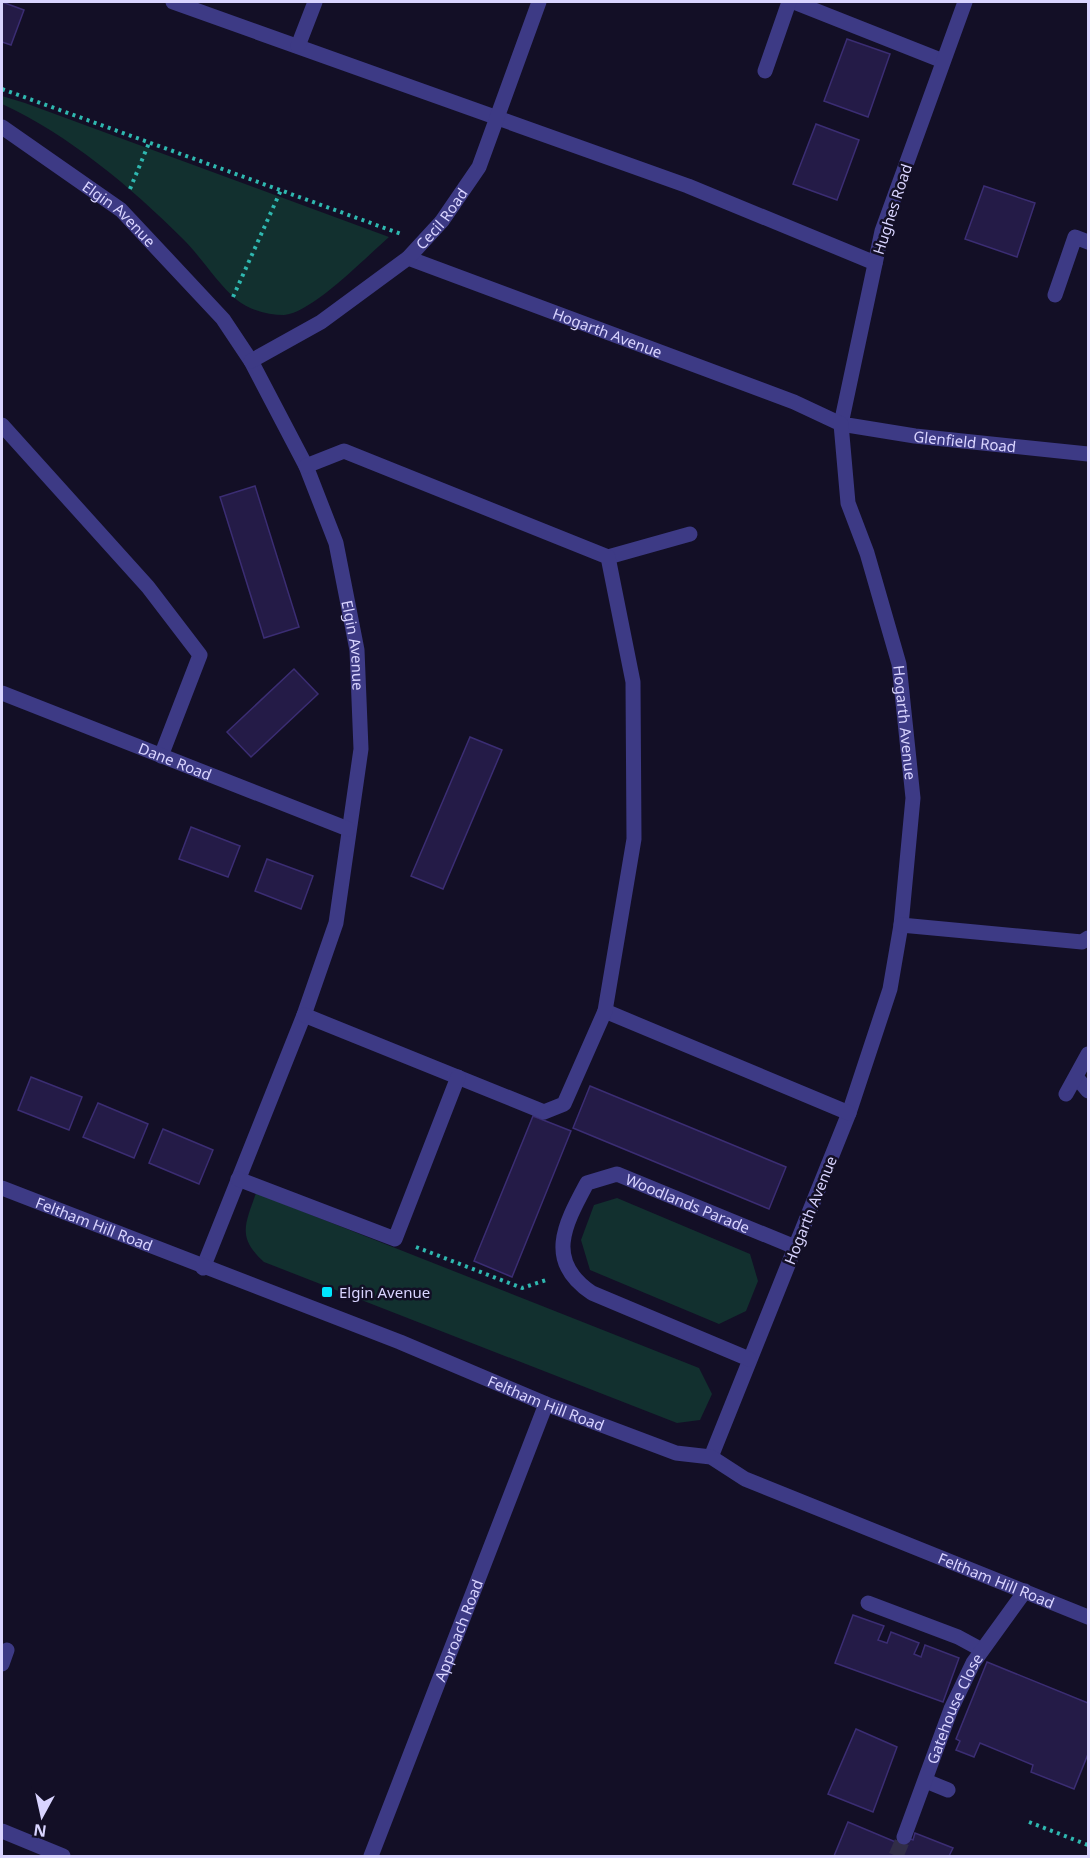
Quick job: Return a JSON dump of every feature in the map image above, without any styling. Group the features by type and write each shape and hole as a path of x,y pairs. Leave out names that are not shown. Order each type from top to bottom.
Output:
{"street":[{"path":"173,2 688,186 875,263"},
{"path":"298,46 315,2"},
{"name":"Cecil Road","path":"251,361 321,322 408,258 424,243 479,167 539,2"},
{"path":"765,71 791,2 943,61"},
{"name":"Hughes Road","path":"841,424 882,231 965,2"},
{"name":"Elgin Avenue","path":"2,127 121,210 223,319 251,361 306,466 336,543 357,650 361,749 336,923 304,1015 203,1268"},
{"path":"1055,295 1075,237 1089,242"},
{"name":"Hogarth Avenue","path":"408,258 794,402 841,424 848,503 867,553 899,664 913,798 901,925 890,989 849,1113 711,1458"},
{"name":"Glenfield Road","path":"841,424 915,436 1089,454"},
{"path":"2,425 148,587 200,655 160,756"},
{"path":"306,466 344,451 608,557 690,534"},
{"path":"304,1015 544,1112 564,1104 605,1011 634,839 633,682 608,557"},
{"name":"Dane Road","path":"2,693 348,829"},
{"path":"901,925 1082,942 1089,938"},
{"path":"605,1011 849,1113"},
{"path":"1066,1094 1089,1054"},
{"path":"238,1179 395,1239 458,1077"},
{"path":"1077,1078 1089,1092"},
{"name":"Woodlands Parade","path":"569,1272 562,1257 568,1218 587,1183 617,1174 795,1247"},
{"name":"Feltham Hill Road","path":"2,1188 203,1268 400,1342 546,1404 676,1453 711,1458 744,1479 1089,1617"},
{"path":"569,1272 574,1281 592,1293 749,1359"},
{"name":"Approach Road","path":"371,1857 546,1404"},
{"name":"Gatehouse Close","path":"904,1837 951,1709 973,1663 1025,1591"},
{"path":"868,1603 958,1637 982,1650"},
{"path":"926,1781 948,1790"},
{"path":"2,1831 63,1857"}],"path":[{"path":"2,90 424,243"},
{"path":"121,210 149,143"},
{"path":"223,319 280,190"},
{"path":"395,1239 522,1287 569,1272"},
{"path":"1029,1822 1089,1845"}],"green space":[{"path":"2,96 389,237 323,295 296,312 278,315 253,309 242,304 230,293 183,239 121,182 51,131 2,104"},
{"path":"256,1193 699,1368 712,1394 700,1420 677,1423 264,1262 250,1245 246,1230"},
{"path":"617,1198 750,1254 758,1281 746,1311 719,1324 590,1270 581,1240 594,1205"}],"building":[{"path":"2,2 24,10 11,45 2,42"},
{"path":"847,39 890,54 868,117 824,101"},
{"path":"816,124 859,140 837,200 793,184"},
{"path":"984,186 1035,203 1017,257 965,239"},
{"path":"255,486 299,627 264,638 220,497"},
{"path":"294,669 318,694 251,757 227,732"},
{"path":"470,737 502,750 443,889 411,876"},
{"path":"191,827 240,846 228,877 179,859"},
{"path":"267,859 313,876 301,909 255,891"},
{"path":"31,1077 82,1097 69,1130 18,1110"},
{"path":"590,1086 786,1167 769,1209 573,1128"},
{"path":"98,1103 148,1124 134,1158 83,1137"},
{"path":"533,1116 571,1131 512,1277 474,1261"},
{"path":"163,1129 213,1150 199,1184 149,1163"},
{"path":"853,1615 884,1626 878,1640 887,1643 891,1632 919,1643 914,1654 921,1657 925,1645 959,1658 943,1702 835,1663"},
{"path":"987,1662 1088,1703 1088,1754 1074,1789 1031,1772 1033,1765 980,1743 974,1757 956,1750 960,1741 956,1739"},
{"path":"856,1729 897,1747 873,1812 828,1794"},
{"path":"848,1822 898,1843 901,1835 913,1840 915,1833 953,1848 949,1856 834,1856"}],"tunnel":[{"path":"896,1856 904,1837"}],"place":[{"name":"Elgin Avenue","path":"327,1292"}]}
